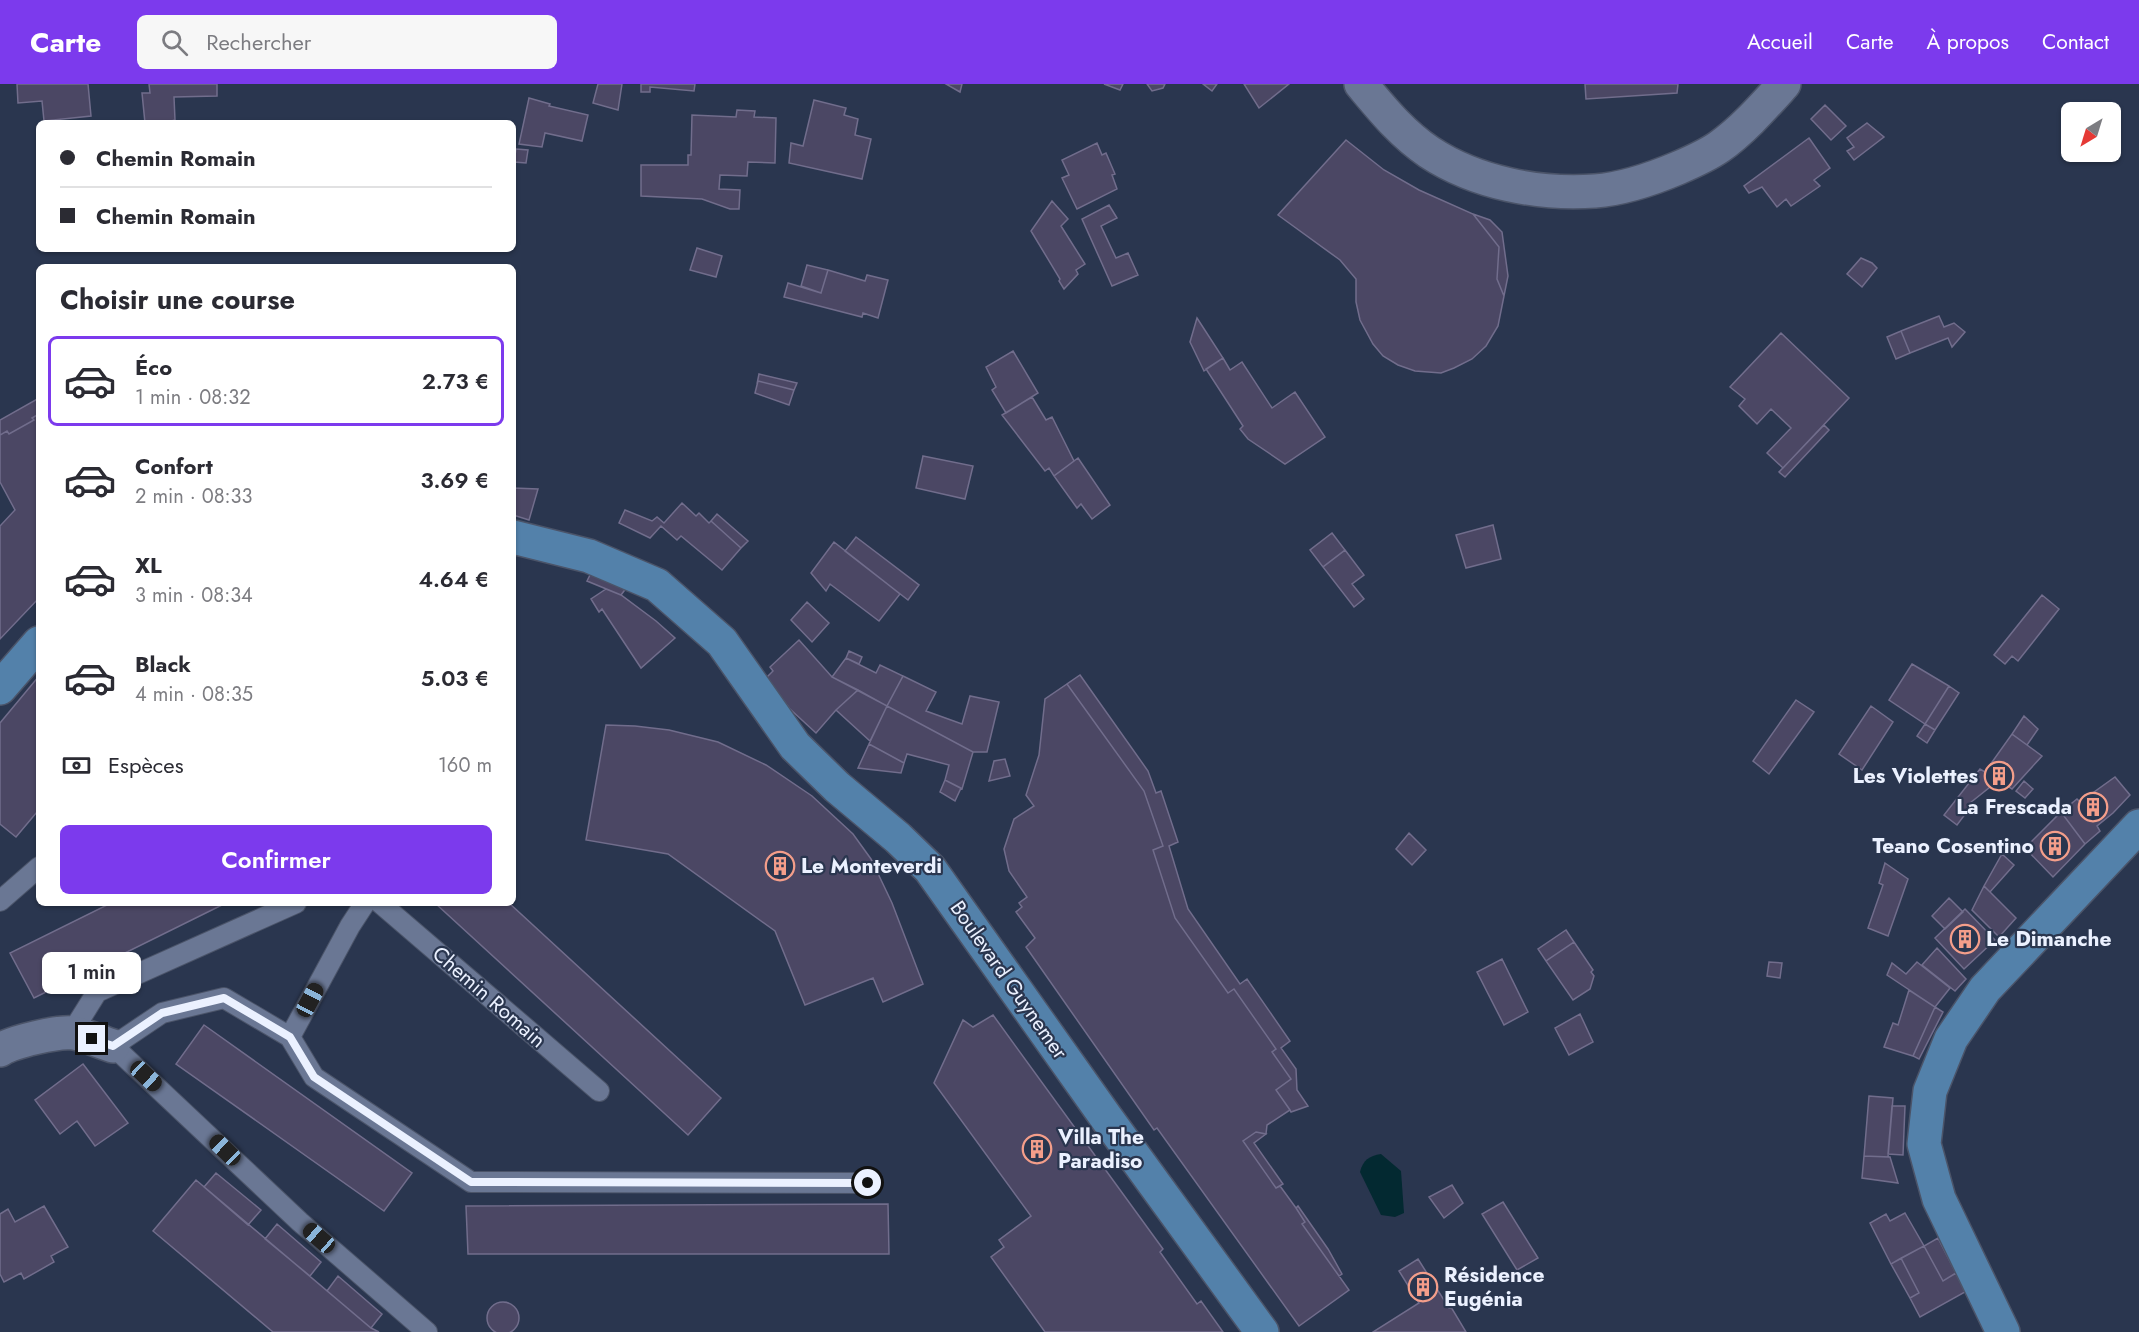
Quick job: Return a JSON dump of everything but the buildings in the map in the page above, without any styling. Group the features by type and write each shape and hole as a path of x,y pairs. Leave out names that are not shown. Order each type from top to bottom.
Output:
{"main road":[{"name":"Boulevard Guynemer","path":"516,538 590,556 657,585 722,642 795,746 837,787 898,838 930,869 1262,1332"},
{"path":"0,688 36,646"},
{"path":"2003,1332 1939,1199 1924,1144 1930,1091 1951,1039 1985,989 2139,826"}],"street":[{"path":"1361,84 1388,118 1430,152 1460,168 1492,180 1530,189 1561,192 1596,191 1632,185 1694,161 1718,148 1738,132 1784,84"},
{"path":"0,1050 5,1046 34,1038 72,1032 113,1046"}],"lane":[{"path":"0,902 36,870"},
{"path":"72,1032 97,992 289,906"},
{"path":"290,1037 363,906"},
{"name":"Chemin Romain","path":"383,906 599,1092"},
{"path":"427,1332 300,1222 113,1046 162,1013 224,998 290,1037 314,1077 471,1182 868,1183"}],"shaded area":[{"path":"1381,1154 1401,1171 1404,1213 1395,1217 1381,1215 1360,1172 1367,1159"}],"place":[{"name":"Les Violettes","path":"1999,776"},
{"name":"La Frescada","path":"2093,807"},
{"name":"Teano Cosentino","path":"2055,846"},
{"name":"Le Monteverdi","path":"780,866"},
{"name":"Le Dimanche","path":"1965,939"},
{"name":"Villa The Paradiso","path":"1037,1149"},
{"name":"Résidence Eugénia","path":"1423,1287"}],"route":[{"path":"92,1039 113,1046 162,1013 224,998 290,1037 314,1077 471,1182 868,1183"}]}
